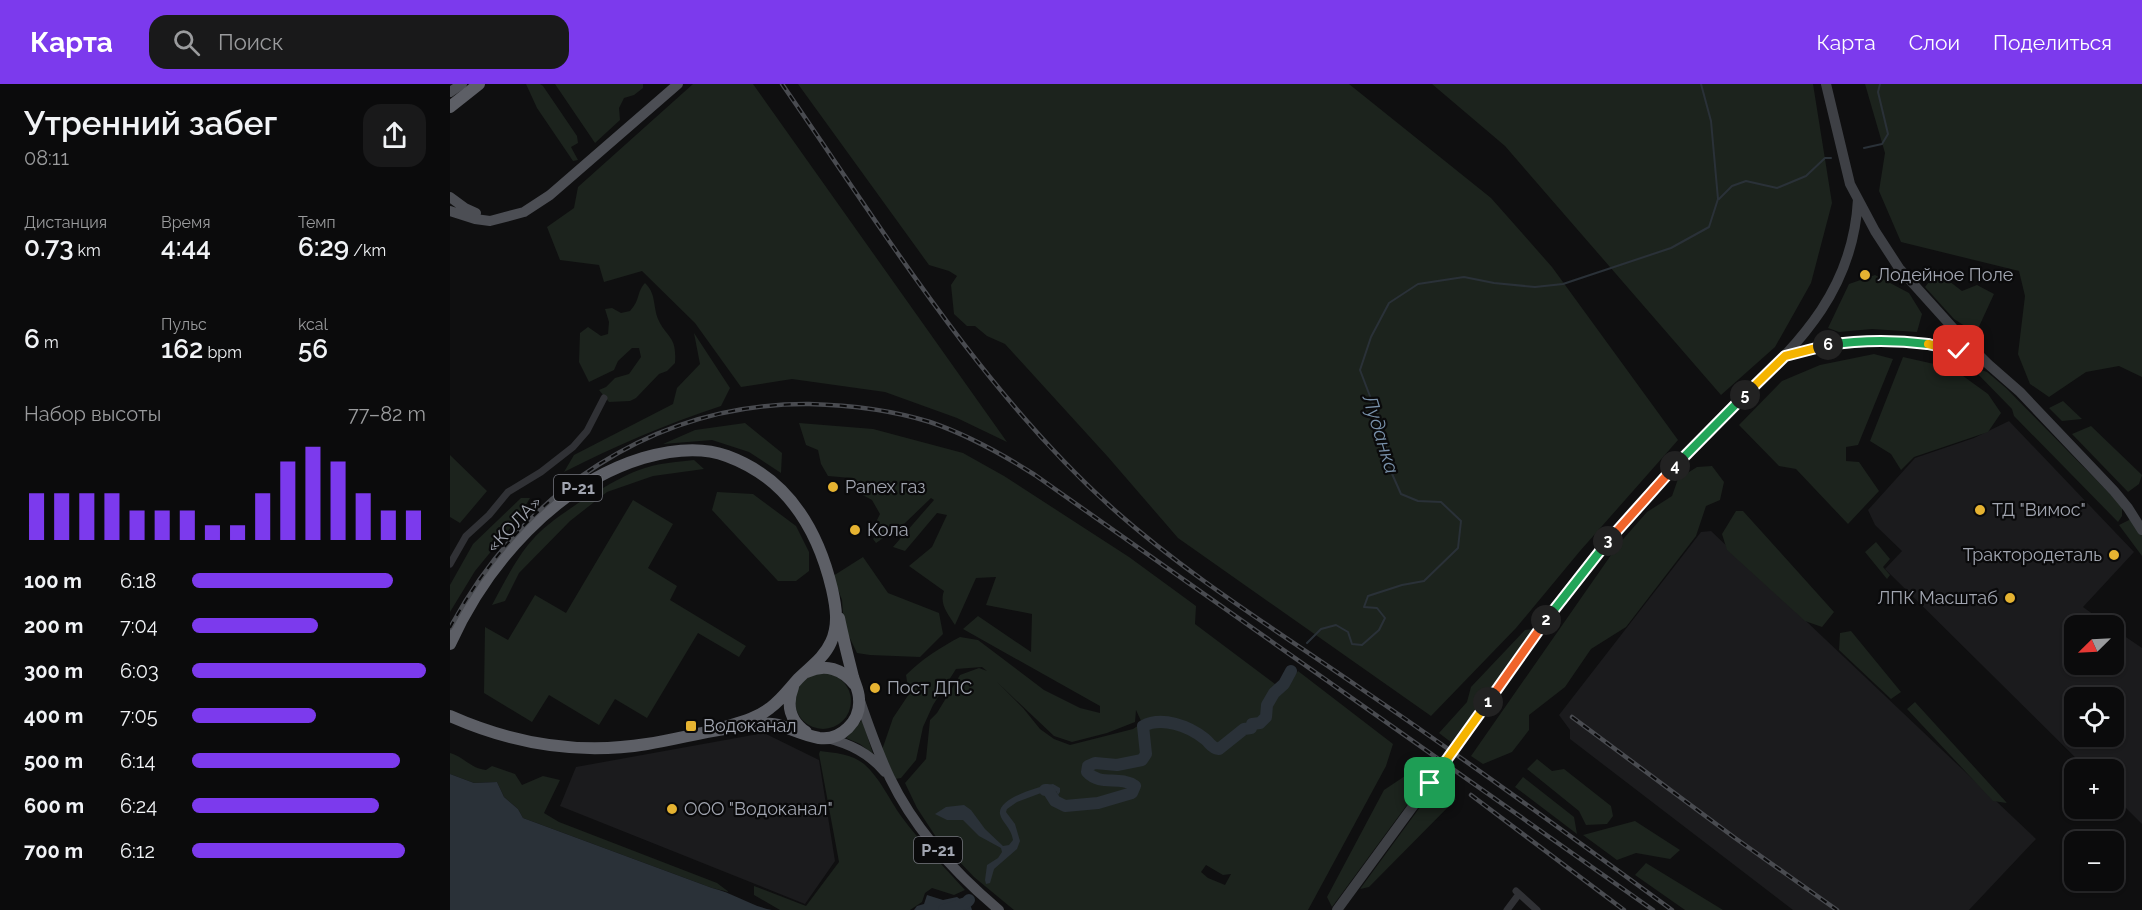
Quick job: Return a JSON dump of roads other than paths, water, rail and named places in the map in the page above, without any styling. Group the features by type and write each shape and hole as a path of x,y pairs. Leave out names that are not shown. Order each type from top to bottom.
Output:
{"highway":[{"path":"450,101 470,84"},
{"path":"450,107 479,84"},
{"name":"«КОЛА»","path":"451,642 473,602 496,568 528,531 561,500 616,467 671,451 707,451 727,456 751,467 770,480 792,503 813,533 826,567 835,605 835,628 831,642 805,674"},
{"name":"Р-21","path":"835,605 860,700"},
{"path":"805,674 823,668 833,669 850,678 855,686"},
{"name":"Р-21","path":"716,730 754,717 769,709 805,674"},
{"path":"794,686 790,694 790,710 797,725 810,735"},
{"path":"827,738 844,732 851,726 856,718 860,700"},
{"name":"Р-21","path":"450,716 530,742 574,748 594,749 636,745 769,723 827,738"}],"main road":[{"path":"450,92 462,84"},
{"path":"450,116 479,84"},
{"path":"450,211 482,220 509,217 524,212 550,195 678,84"},
{"path":"450,197 474,213 509,217"},
{"name":"Р-21","path":"860,700 891,779 906,806 931,842 969,884 999,910"},
{"name":"Р-21","path":"827,738 848,744 864,753 877,763 891,779"}],"street":[{"path":"1826,84 1850,184 1875,231 1899,268 1932,306 1988,364 2020,392 2114,491 2142,530"},
{"path":"1337,910 1558,604 1615,531 1666,475 1808,330 1828,301 1851,247 1858,199"},
{"path":"1785,356 1832,344 1889,341 1926,344 1959,351 1988,364"},
{"path":"450,564 466,536 489,515 508,492 541,472 573,447 587,431 604,398"},
{"path":"1507,910 1517,893 1536,910"}],"waterway":[{"name":"Луданка","path":"1307,643 1321,629 1336,625 1348,632 1352,644 1362,645 1379,630 1385,618 1377,608 1364,607 1368,596 1402,585 1424,581 1458,548 1461,521 1441,502 1418,501 1401,494 1389,467 1384,433 1360,370 1371,337 1389,303 1418,284 1464,277 1535,287 1563,284 1671,248 1709,227 1718,199 1711,121 1701,84"},
{"path":"1864,148 1882,144 1888,134 1878,92 1880,84"},
{"path":"1719,199 1732,186 1746,181 1777,188 1806,176 1825,158 1831,158"},
{"name":"Луданка","path":"1045,790 1048,790 1055,801 1065,806 1098,803 1132,793 1135,786 1123,781 1098,779 1087,772 1088,766 1095,763 1117,765 1142,760 1146,754 1143,726 1150,723 1167,722 1183,727 1199,734 1213,747 1219,749 1244,729 1251,728 1252,724 1260,723 1266,717 1267,705 1291,671"},
{"name":"Луданка","path":"944,910 969,900"}],"railway":[{"path":"782,84 895,250 976,359 1019,412 1111,507 1201,579 1439,743 1672,910"},
{"path":"450,628 480,580 515,536 554,498 598,465 646,439 697,420 752,408 809,404 855,407 900,414 958,433 997,452 1035,475 1653,910"},
{"path":"1572,717 1735,838 1837,910"},
{"path":"1471,795 1624,910"}],"place":[{"name":"Лодейное Поле","path":"1865,275"},
{"name":"Panex газ","path":"833,487"},
{"name":"ТД \"Вимос\"","path":"1980,510"},
{"name":"Кола","path":"855,530"},
{"name":"Трактородеталь","path":"2114,555"},
{"name":"ЛПК Масштаб","path":"2010,598"},
{"name":"Пост ДПС","path":"875,688"},
{"name":"Водоканал","path":"691,726"},
{"name":"ООО \"Водоканал\"","path":"672,809"}]}
